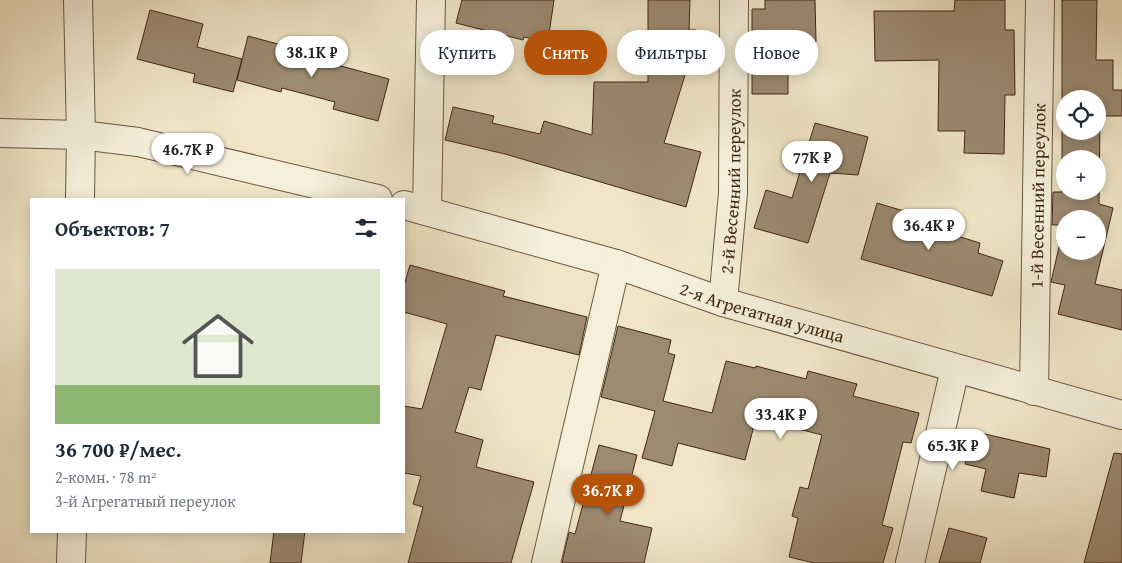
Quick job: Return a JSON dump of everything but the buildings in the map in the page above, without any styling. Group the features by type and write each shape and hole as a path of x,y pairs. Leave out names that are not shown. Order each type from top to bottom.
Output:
{"street":[{"path":"78,0 81,135 80,198"},
{"path":"415,208 431,0"},
{"name":"2-й Весенний переулок","path":"723,302 733,193 734,0"},
{"name":"1-й Весенний переулок","path":"1034,391 1040,0"},
{"path":"0,133 81,135 138,142 374,198"},
{"name":"2-я Агрегатная улица","path":"415,208 616,264 723,302 1122,415"},
{"path":"546,563 616,264"},
{"path":"910,563 956,369"},
{"path":"71,563 72,533"}]}
